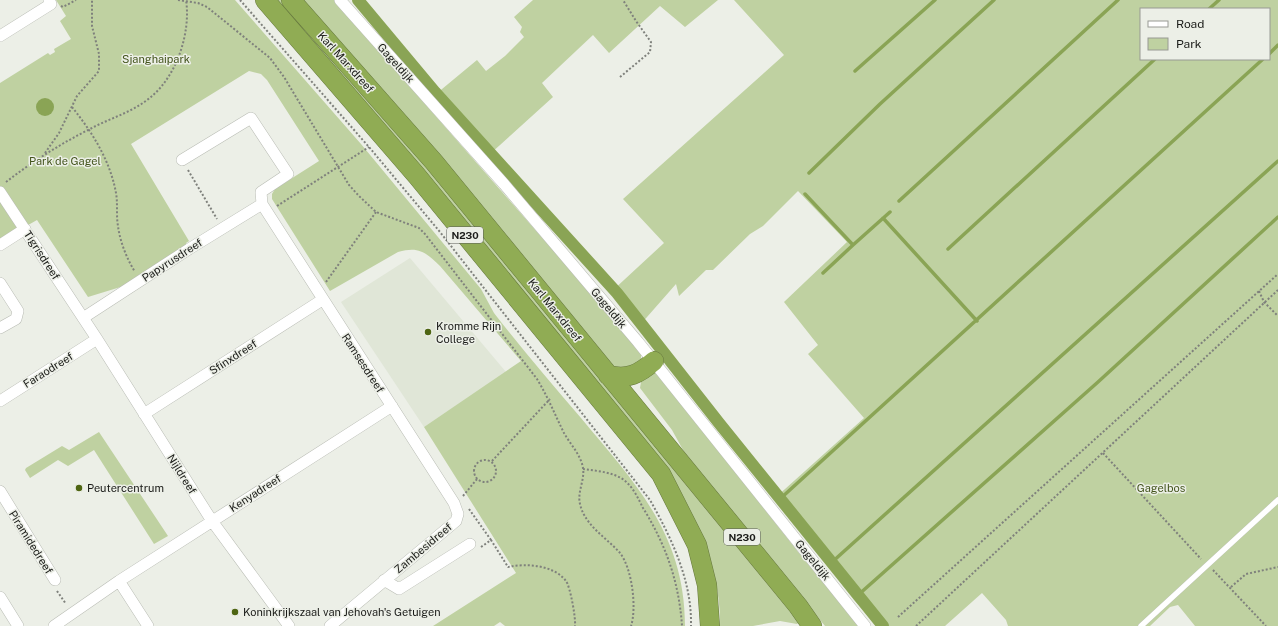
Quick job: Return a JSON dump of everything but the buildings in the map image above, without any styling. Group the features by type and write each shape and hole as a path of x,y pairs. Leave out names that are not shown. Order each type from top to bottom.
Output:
{"highway":[{"name":"Karl Marxdreef","path":"265,0 417,176 661,474 697,544 707,585 710,626"},
{"name":"Karl Marxdreef","path":"291,0 434,162 798,606 812,626"},
{"path":"608,375 618,378 640,374 654,362"},
{"path":"639,412 635,392 640,374"}],"street":[{"name":"Gageldijk","path":"340,0 504,184 654,362 865,626"},
{"path":"0,36 50,2"},
{"path":"182,160 251,118 288,174 261,192 265,208"},
{"name":"Tigrisdreef","path":"3,187 25,229 83,318"},
{"name":"Papyrusdreef","path":"83,318 223,228 265,208"},
{"name":"Ramsesdreef","path":"265,208 322,300 392,406 458,501 458,514"},
{"path":"0,245 25,229"},
{"path":"0,283 18,312 16,318 0,328"},
{"name":"Sfinxdreef","path":"144,414 322,300"},
{"name":"Nijldreef","path":"83,318 212,521 289,626"},
{"name":"Faraodreef","path":"0,401 97,339"},
{"name":"Kenyadreef","path":"54,626 119,581 392,406"},
{"name":"Piramidedreef","path":"0,491 55,580"},
{"name":"Zambesidreef","path":"330,626 456,521 458,514"},
{"name":"Zambesidreef","path":"384,580 399,589 470,544"},
{"path":"119,581 148,626"},
{"path":"0,597 18,626"}],"lane":[{"path":"1141,626 1278,500"}],"path":[{"path":"50,2 63,7 76,0"},
{"path":"44,154 58,133 77,96 99,71 99,54 92,26 92,0"},
{"path":"178,0 198,3 207,7 270,58 284,78 349,186 376,212 419,228 425,234 537,379 550,399 564,433 580,459 583,469 580,488 580,504 586,517 594,530 621,554 631,580 634,599 631,626"},
{"path":"240,0 369,147 440,232 650,500 676,550 687,588 691,626"},
{"path":"620,77 650,52 651,42 636,22 623,0"},
{"path":"3,187 44,154 89,129 135,108 152,96 170,73 183,47 188,18 186,1"},
{"path":"72,106 89,129 105,157 115,191 118,228 130,264 140,281"},
{"path":"265,208 338,167 369,147"},
{"path":"182,160 223,228"},
{"path":"316,290 328,281 376,212"},
{"path":"898,617 1278,274"},
{"path":"916,626 1278,290"},
{"path":"1258,291 1264,302 1278,316"},
{"path":"492,461 550,399"},
{"path":"1103,453 1266,626"},
{"path":"482,460 492,461 496,467 494,478 484,482 477,479 474,473 476,463 482,460"},
{"path":"583,469 615,475 631,486 656,528 671,565 676,583 682,626"},
{"path":"477,479 458,501 491,540 508,567 518,564 534,565 555,571 567,581 576,618 575,626"},
{"path":"470,544 474,551 491,540"},
{"path":"1231,588 1246,574 1278,567"},
{"name":"Piramidedreef","path":"55,580 55,588 72,614"}],"shaded area":[{"path":"45,98 51,101 54,107 51,113 45,116 39,113 36,107 39,101"},
{"path":"410,258 506,372 424,427 341,302"}],"green space":[{"path":"56,0 235,0 361,144 481,289 494,313 638,489 654,513 667,538 676,564 683,594 685,626 505,626 500,622 494,626 433,626 516,573 424,427 521,361 440,266 426,254 417,250 405,250 398,252 330,291 272,199 272,194 275,189 319,161 267,80 261,74 249,71 131,144 189,241 186,243 189,249 140,281 88,297 37,220 0,241 0,83 48,53 50,55 55,52 54,49 71,39 60,21 66,16"},
{"path":"270,0 284,0 409,141 800,621 797,624 780,621 753,626 720,626 717,589 699,530"},
{"path":"301,0 334,0 641,353 641,364 633,370 611,368"},
{"path":"533,0 718,0 685,27 660,6 609,53 593,35 542,83 553,97 490,154 436,94 477,60 486,71 505,56 524,37 520,32 522,27 514,17"},
{"name":"Gagelbos","path":"734,0 1278,0 1278,626 1195,626 1178,605 1170,607 1150,626 1008,626 1006,620 982,593 945,626 878,626 854,600 775,498 864,418 808,354 818,345 784,302 847,242 798,191 763,226 750,234 713,270 706,270 679,296 676,284 640,325 611,292 664,243 623,199 784,55"},
{"path":"650,372 657,373 803,558 859,626 825,626 688,459 672,430 640,388 641,382"},
{"path":"99,432 168,536 154,544 94,450 68,466 58,460 30,478 25,470 62,446 69,450"}],"waterway":[{"path":"358,0 435,92 617,293 719,423 883,626"},
{"path":"855,71 935,0"},
{"path":"809,173 880,104 994,0"},
{"path":"899,201 1118,0"},
{"path":"1210,8 1219,0"},
{"path":"1270,53 1278,45"},
{"path":"948,249 1154,60"},
{"path":"781,498 1262,60"},
{"path":"831,563 1278,161"},
{"path":"805,194 853,245 823,273"},
{"path":"853,245 890,212"},
{"path":"857,596 1098,382 1278,217"},
{"path":"883,218 977,321"}],"place":[{"name":"Kromme Rijn College","path":"428,332"},
{"name":"Peutercentrum","path":"79,488"},
{"name":"Koninkrijkszaal van Jehovah's Getuigen","path":"235,612"}],"park label":[{"name":"Sjanghaipark","path":"156,59"},
{"name":"Park de Gagel","path":"65,161"}]}
